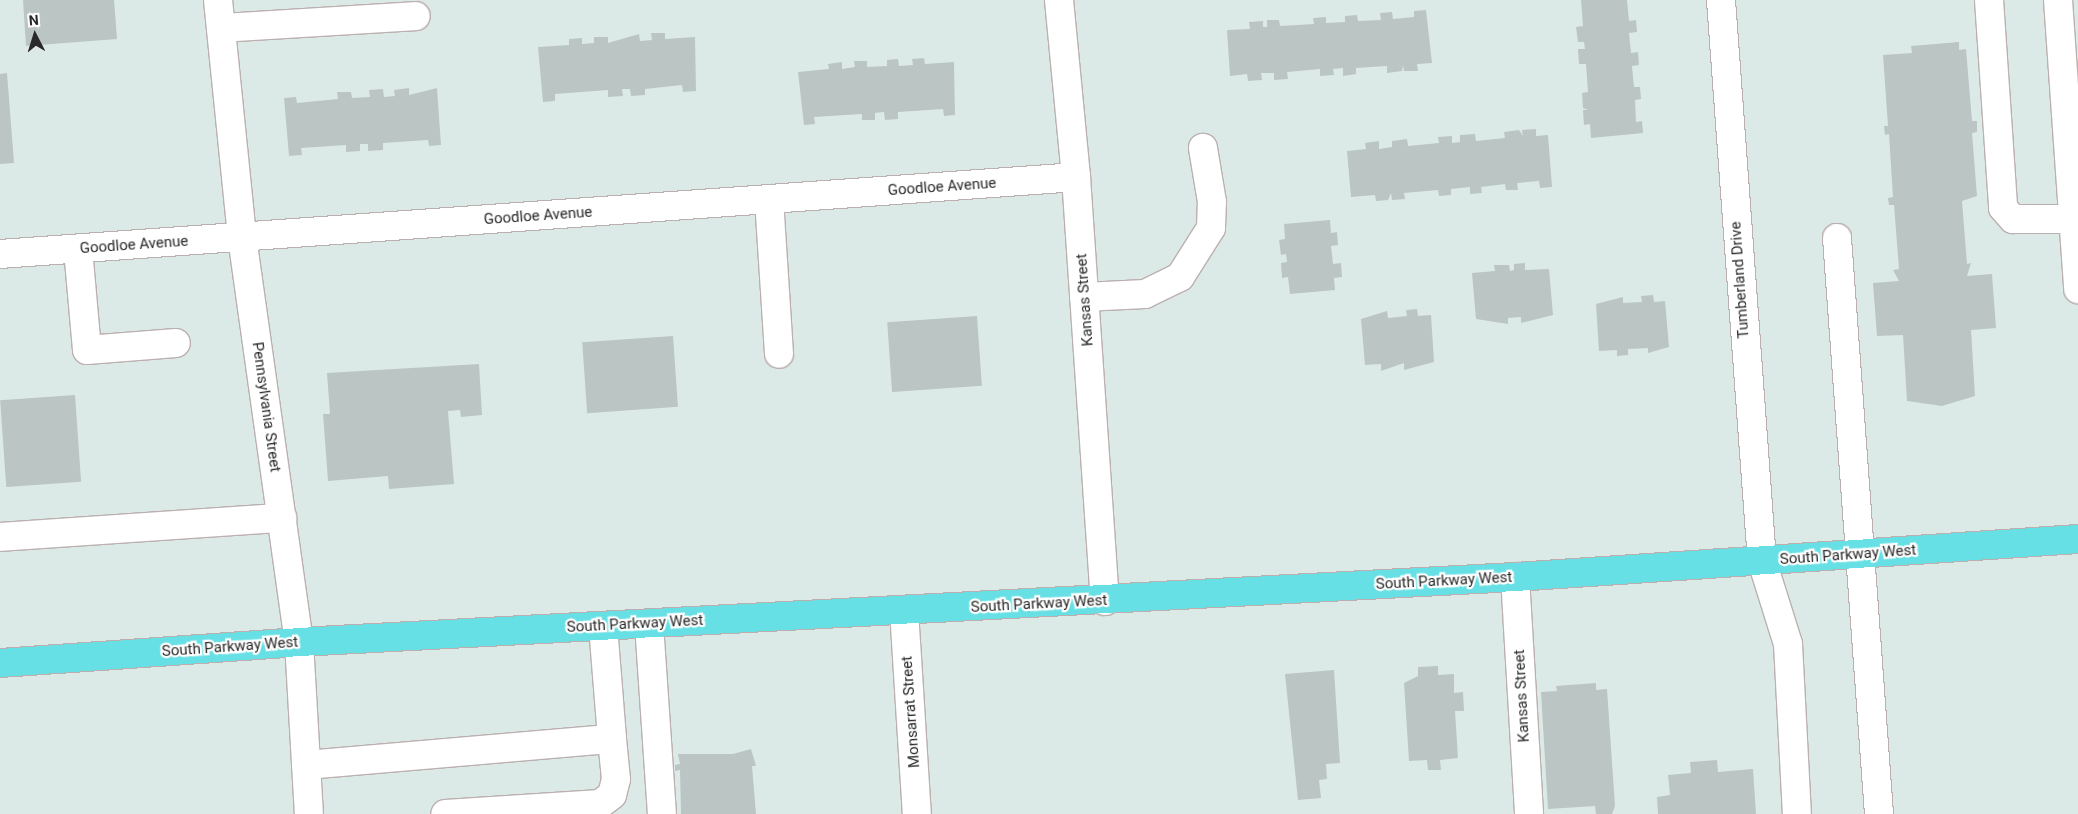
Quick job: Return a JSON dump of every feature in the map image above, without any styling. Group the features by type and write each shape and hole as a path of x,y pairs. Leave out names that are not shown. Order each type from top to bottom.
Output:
{"main road":[{"name":"South Parkway West","path":"0,663 299,642 1105,601 1515,577 2078,539"}],"street":[{"name":"Pennsylvania Street","path":"218,0 242,237 299,642 309,814"},
{"name":"Kansas Street","path":"1059,0 1076,177 1105,601"},
{"name":"Tumberland Drive","path":"1721,0 1762,561 1788,644 1797,814"},
{"path":"1989,0 2003,208 2013,219 2073,219"},
{"path":"2058,0 2071,82 2073,219 2078,289"},
{"path":"221,28 416,16"},
{"path":"1084,297 1145,294 1180,278 1211,228 1212,202 1203,148"},
{"name":"Goodloe Avenue","path":"0,254 1076,177"},
{"path":"770,199 779,354"},
{"path":"1837,238 1846,400 1861,554 1879,814"},
{"path":"78,249 87,350 176,343"},
{"path":"0,537 282,518"},
{"name":"Kansas Street","path":"1515,577 1529,814"},
{"name":"Monsarrat Street","path":"904,610 917,814"},
{"path":"649,624 662,814"},
{"path":"445,814 600,804 612,795 616,779 603,626"},
{"path":"306,765 612,739"}],"building":[{"path":"23,0 114,0 117,39 26,46"},
{"path":"1581,0 1627,0 1629,21 1636,20 1637,32 1629,33 1631,53 1638,52 1639,65 1632,66 1634,87 1640,87 1641,99 1635,100 1636,122 1642,121 1643,133 1591,138 1590,124 1584,125 1583,110 1588,110 1583,108 1582,93 1588,92 1586,64 1579,64 1578,49 1585,49 1584,42 1578,42 1576,27 1583,26"},
{"path":"1426,10 1432,63 1417,64 1418,71 1404,71 1403,65 1402,71 1387,73 1387,66 1356,68 1356,74 1343,76 1343,68 1333,69 1334,75 1320,76 1320,69 1287,72 1288,79 1274,80 1274,73 1261,73 1262,80 1248,81 1247,74 1230,76 1227,30 1250,29 1249,22 1263,21 1263,27 1267,27 1267,20 1279,20 1280,26 1314,24 1313,18 1326,17 1326,23 1345,22 1345,16 1357,15 1358,21 1381,20 1380,13 1392,12 1393,19 1414,17 1414,11"},
{"path":"651,33 665,33 665,39 695,37 696,91 683,92 682,85 645,89 645,95 631,96 630,89 622,89 623,96 608,97 608,90 555,94 555,101 543,102 538,47 569,45 569,39 582,38 582,44 594,43 594,37 608,37 608,43 639,34 640,41 652,40"},
{"path":"1959,42 1959,50 1966,49 1972,121 1977,121 1977,132 1972,133 1977,196 1962,201 1967,264 1971,263 1967,276 1992,274 1996,328 1971,330 1975,396 1942,406 1907,401 1903,335 1877,336 1873,283 1899,281 1893,270 1899,269 1894,205 1889,205 1888,198 1893,197 1889,134 1885,135 1884,126 1888,126 1883,55 1912,53 1911,46"},
{"path":"924,58 925,64 954,62 955,115 944,116 943,109 898,112 898,119 885,120 884,112 875,113 875,120 862,120 862,114 814,117 815,124 804,125 798,72 829,69 828,64 842,62 842,69 855,67 854,61 867,61 867,67 887,66 887,60 898,59 899,66 913,65 912,59"},
{"path":"7,73 14,163 0,164 0,74"},
{"path":"409,88 409,95 437,88 441,145 429,146 428,140 383,143 383,150 368,151 368,144 360,144 360,151 346,152 346,145 301,148 302,155 289,156 284,98 296,97 297,103 338,99 337,92 351,92 352,98 370,97 369,90 383,89 384,97 395,96 394,90"},
{"path":"1536,129 1536,136 1548,135 1552,187 1540,188 1539,181 1517,183 1518,190 1506,190 1505,184 1481,187 1482,193 1470,194 1470,187 1451,189 1451,195 1439,196 1438,190 1404,193 1405,199 1392,200 1391,193 1388,200 1376,201 1375,195 1351,197 1347,151 1366,149 1365,143 1379,141 1379,149 1392,147 1392,141 1407,139 1408,146 1439,143 1438,137 1452,136 1452,143 1460,142 1460,135 1475,134 1476,141 1505,138 1504,132 1519,130 1523,136 1522,130"},
{"path":"1330,220 1331,233 1337,232 1338,245 1331,246 1333,264 1341,263 1342,277 1334,278 1335,290 1290,294 1288,277 1282,278 1281,263 1287,262 1286,254 1281,255 1279,240 1285,239 1284,224"},
{"path":"1525,263 1525,270 1549,269 1553,315 1521,323 1521,317 1508,318 1508,324 1476,319 1472,273 1495,271 1494,265 1509,265 1510,271 1514,270 1514,264"},
{"path":"1653,295 1654,302 1665,301 1669,347 1648,353 1648,348 1628,349 1628,355 1617,356 1617,350 1599,351 1596,304 1623,297 1623,303 1642,302 1641,296"},
{"path":"1417,309 1418,316 1431,315 1434,362 1404,370 1404,363 1381,371 1381,364 1365,365 1361,319 1387,311 1388,318 1407,316 1406,310"},
{"path":"977,316 982,386 892,392 887,322"},
{"path":"673,336 678,407 587,413 582,342"},
{"path":"479,364 482,415 461,417 460,410 448,411 454,484 389,489 388,476 328,481 323,414 330,414 327,373"},
{"path":"75,395 81,482 6,487 0,400"},
{"path":"1438,666 1438,675 1454,674 1454,693 1463,692 1464,711 1455,711 1458,758 1440,760 1441,770 1428,770 1427,760 1409,761 1404,683 1418,676 1418,667"},
{"path":"1334,670 1340,763 1326,764 1327,779 1319,780 1321,798 1298,800 1285,674"},
{"path":"1596,683 1596,690 1607,689 1615,806 1612,814 1596,814 1595,806 1548,809 1541,692 1557,691 1556,686"},
{"path":"751,749 756,766 752,766 756,814 681,814 680,770 675,771 675,765 680,764 678,754 733,754"},
{"path":"1717,760 1718,772 1753,769 1756,814 1658,814 1657,797 1670,795 1668,775 1691,773 1690,762"}]}
